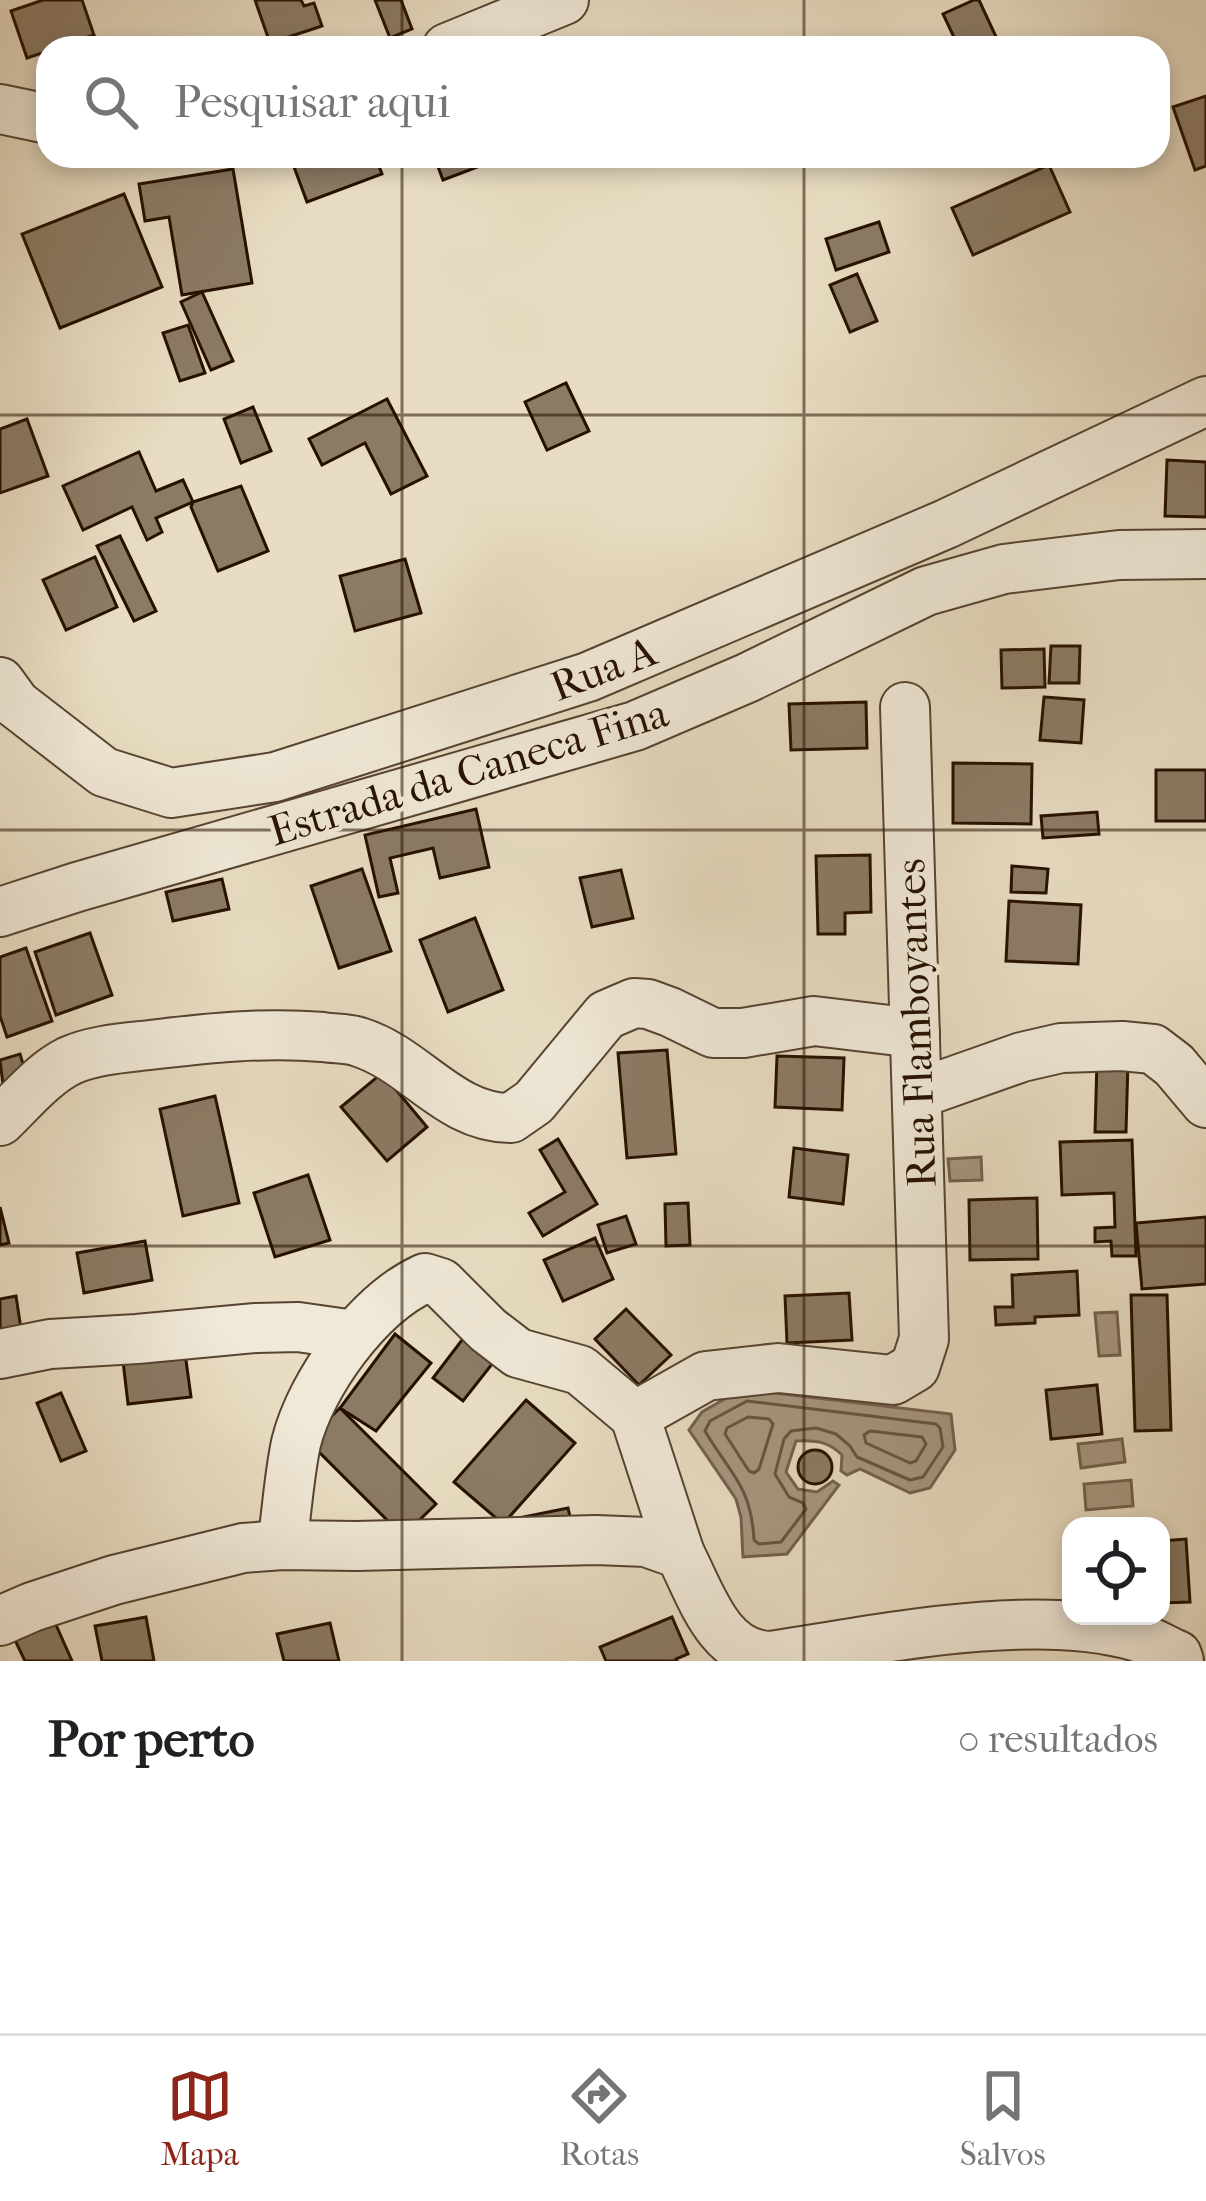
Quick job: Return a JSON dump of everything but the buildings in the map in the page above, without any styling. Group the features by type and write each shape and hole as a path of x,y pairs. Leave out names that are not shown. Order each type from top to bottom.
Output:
{"street":[{"path":"476,36 564,0"},
{"path":"0,109 36,116"},
{"name":"Rua A","path":"5,698 104,772 171,793 275,777 588,677 946,524 1206,401"},
{"name":"Estrada da Caneca Fina","path":"0,912 635,727 926,591 1004,569 1119,555 1206,554"},
{"name":"Rua Flamboyantes","path":"635,1416 706,1376 778,1368 893,1380 915,1366 924,1339 905,707"},
{"path":"0,1121 70,1061 110,1050 205,1038 283,1034 357,1041 403,1063 457,1105 479,1114 512,1118 525,1110 606,1016 634,1003 670,1012 712,1033 814,1021 915,1034"},
{"path":"917,1094 1022,1057 1061,1048 1122,1046 1153,1049 1174,1065 1206,1103"},
{"path":"282,1544 297,1441 315,1393 354,1335 404,1287 424,1278 441,1283 518,1353 580,1370 635,1416 680,1554 717,1627 754,1655 1020,1625 1094,1627 1139,1636 1180,1656"},
{"path":"0,1354 50,1343 256,1328 298,1327 354,1335"},
{"path":"0,1621 114,1580 242,1548 282,1544 596,1540 646,1542 680,1554"}],"water":[{"path":"981,1157 982,1180 950,1181 948,1159"},
{"path":"1117,1312 1120,1355 1099,1356 1095,1313"},
{"path":"742,1389 951,1414 955,1450 930,1488 910,1493 860,1469 847,1475 841,1471 842,1455 832,1447 796,1441 786,1472 798,1489 817,1492 833,1481 839,1485 787,1554 743,1557 736,1499 689,1430 702,1412"},
{"path":"1122,1439 1125,1462 1081,1468 1078,1444"},
{"path":"1131,1480 1133,1506 1086,1510 1084,1484"}]}
